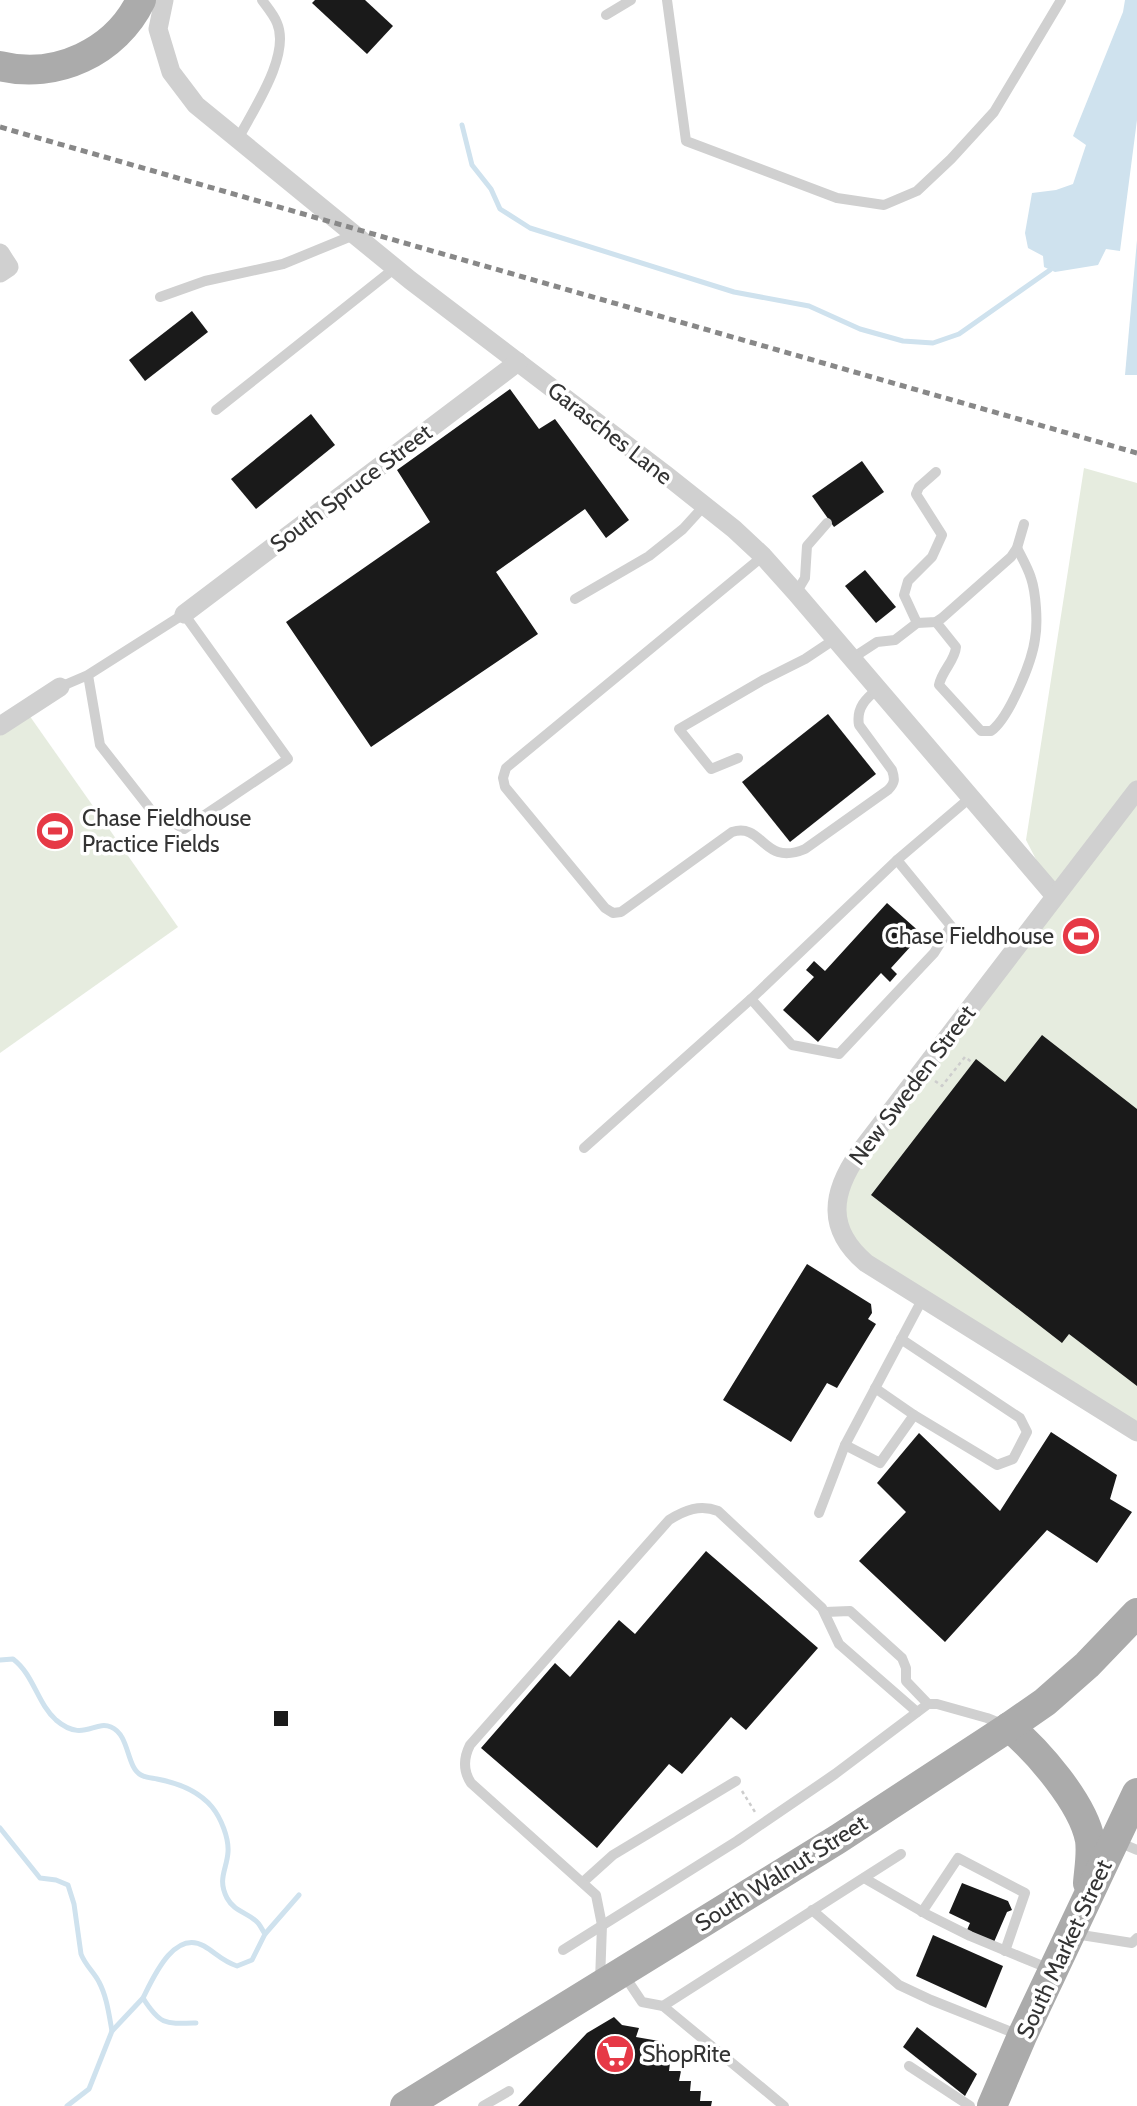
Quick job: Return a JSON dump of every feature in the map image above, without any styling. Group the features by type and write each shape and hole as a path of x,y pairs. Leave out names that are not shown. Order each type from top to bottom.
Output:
{"main road":[{"path":"0,66 16,70 41,69 64,65 88,56 126,26 141,0"},
{"name":"South Walnut Street","path":"405,2106 838,1839 1009,1727 1045,1702 1087,1665 1137,1613"},
{"path":"1009,1727 1024,1740 1054,1776 1072,1799 1083,1820 1090,1842 1086,1901"},
{"name":"South Market Street","path":"992,2106 1086,1901 1126,1845 1137,1793"}],"street":[{"name":"Garasches Lane","path":"164,0 158,29 171,72 196,105 396,268 734,529 796,593 1055,896"},
{"name":"South Spruce Street","path":"184,614 518,362"},
{"path":"0,726 60,687"},
{"path":"1055,896 1137,790"},
{"name":"New Sweden Street","path":"1055,896 859,1153 844,1176 839,1191 836,1203 838,1217 846,1243 866,1263 1137,1432"}],"lane":[{"path":"238,139 273,72 281,47 278,24 262,0"},
{"path":"606,15 631,0"},
{"path":"667,0 686,141 837,198 884,205 917,191 994,112 1061,0"},
{"path":"160,296 205,281 283,264 354,234"},
{"path":"216,410 396,268"},
{"path":"917,623 904,595 908,582 932,557 942,535 916,494 919,487 936,472"},
{"path":"575,599 649,556 682,529 704,506"},
{"path":"796,593 805,578 807,546 827,523"},
{"path":"851,659 877,642 895,640 917,623 936,622 1011,557 1017,548 1024,524"},
{"path":"936,622 956,647 956,654 939,684 981,731 991,731 997,727 1017,694 1035,640 1036,616 1032,579 1017,548"},
{"path":"763,556 506,768 503,778 505,787 605,908 613,913 621,912 732,832 740,829 749,831 774,851 783,854 793,854 805,849 888,790 895,778 892,769 859,724 857,717 863,702 878,689"},
{"path":"60,687 88,675 184,614 288,759 184,829 151,810 100,744 88,675"},
{"path":"738,758 712,769 679,729 805,659 835,639"},
{"path":"584,1147 751,999 897,860 971,797"},
{"path":"751,999 792,1045 839,1054 934,953 951,926 897,860"},
{"path":"819,1513 845,1445 923,1298"},
{"path":"875,1388 997,1465 1013,1459 1027,1432 1020,1418 901,1339"},
{"path":"845,1445 880,1463 914,1415"},
{"path":"784,2106 663,2006 642,2002 611,1979 596,1895 471,1783 464,1768 466,1752 661,1528 669,1520 694,1508 718,1511 825,1612 839,1644 917,1712"},
{"path":"825,1612 850,1611 884,1641 902,1658 906,1668 906,1681 928,1704"},
{"path":"563,1950 746,1836 928,1704 937,1703 1009,1727"},
{"path":"583,1882 613,1855 736,1781"},
{"path":"663,2006 901,1854"},
{"path":"922,1912 958,1858 1025,1893 1005,1951"},
{"path":"864,1878 970,1936 1053,1971"},
{"path":"812,1910 900,1985 1023,2036"},
{"path":"1071,1933 1132,1943 1137,1938"},
{"path":"909,2066 970,2106"},
{"path":"483,2106 509,2091"}],"path":[{"path":"935,1080 942,1086 965,1057 973,1063"}],"shaded area":[{"name":"Chase Fieldhouse","path":"1084,468 1137,483 1137,1432 866,1263 842,1231 839,1191 1055,896 1026,840"},
{"name":"Chase Fieldhouse Practice Fields","path":"29,715 178,927 0,1053 0,735"}],"water":[{"path":"1125,0 1137,0 1137,120 1120,251 1106,249 1098,265 1055,272 1044,267 1043,256 1028,248 1025,233 1032,193 1056,190 1073,184 1086,145 1073,136 1123,12"},
{"path":"1137,240 1137,375 1125,375"}],"building":[{"path":"315,0 365,0 393,26 367,54 312,3"},
{"path":"192,311 208,332 145,381 129,360"},
{"path":"510,389 539,429 555,419 629,520 606,538 585,509 496,572 538,634 371,747 286,622 430,522 397,470"},
{"path":"311,414 335,445 256,509 231,479"},
{"path":"862,461 884,492 834,527 812,496"},
{"path":"865,570 896,607 876,623 845,586"},
{"path":"828,714 876,774 790,842 742,782"},
{"path":"887,903 922,934 891,968 897,974 890,982 881,973 818,1042 783,1010 814,977 806,970 814,961 825,971"},
{"path":"1042,1035 1137,1109 1137,1386 1069,1334 1062,1343 871,1195 976,1059 1005,1082"},
{"path":"807,1264 871,1304 872,1313 868,1319 876,1324 837,1388 827,1383 791,1442 723,1400"},
{"path":"1051,1432 1117,1475 1110,1499 1132,1512 1097,1563 1047,1530 945,1642 859,1561 906,1512 877,1483 919,1433 1000,1511"},
{"path":"706,1551 818,1648 746,1730 731,1717 682,1774 669,1764 597,1848 481,1748 555,1663 570,1677 619,1620 635,1634"},
{"path":"274,1711 288,1711 288,1726 274,1726"},
{"path":"962,1883 1008,1901 1012,1910 1007,1912 994,1942 967,1930 970,1923 949,1913"},
{"path":"933,1935 1003,1966 986,2008 916,1976"},
{"name":"ShopRite","path":"614,2017 622,2025 639,2028 636,2037 659,2041 664,2045 663,2063 670,2063 669,2071 681,2071 679,2081 691,2081 690,2091 701,2091 700,2101 712,2101 711,2106 518,2106 587,2033"},
{"path":"917,2027 977,2074 965,2096 903,2047"}],"waterway":[{"path":"462,125 472,165 491,189 500,209 530,228 734,292 809,306 860,329 903,341 933,343 959,334 1050,270"},
{"path":"0,1660 13,1659 20,1666 44,1706 65,1727 74,1730 111,1727 122,1737 133,1765 141,1775 180,1785 194,1792 212,1807 224,1828 227,1841 224,1891 233,1906 257,1922 265,1934"},
{"path":"0,1828 40,1878 68,1885 74,1904 81,1954 102,1988 112,2031"},
{"path":"143,1998 166,1958 183,1944 204,1946 237,1966 252,1960 265,1934 299,1895"},
{"path":"67,2106 89,2089 112,2031 143,1998 164,2021 196,2023"}],"railway":[{"path":"0,127 1137,453"}],"place":[{"name":"Chase Fieldhouse Practice Fields","path":"55,831"},
{"name":"Chase Fieldhouse","path":"1081,936"},
{"name":"ShopRite","path":"615,2054"}]}
